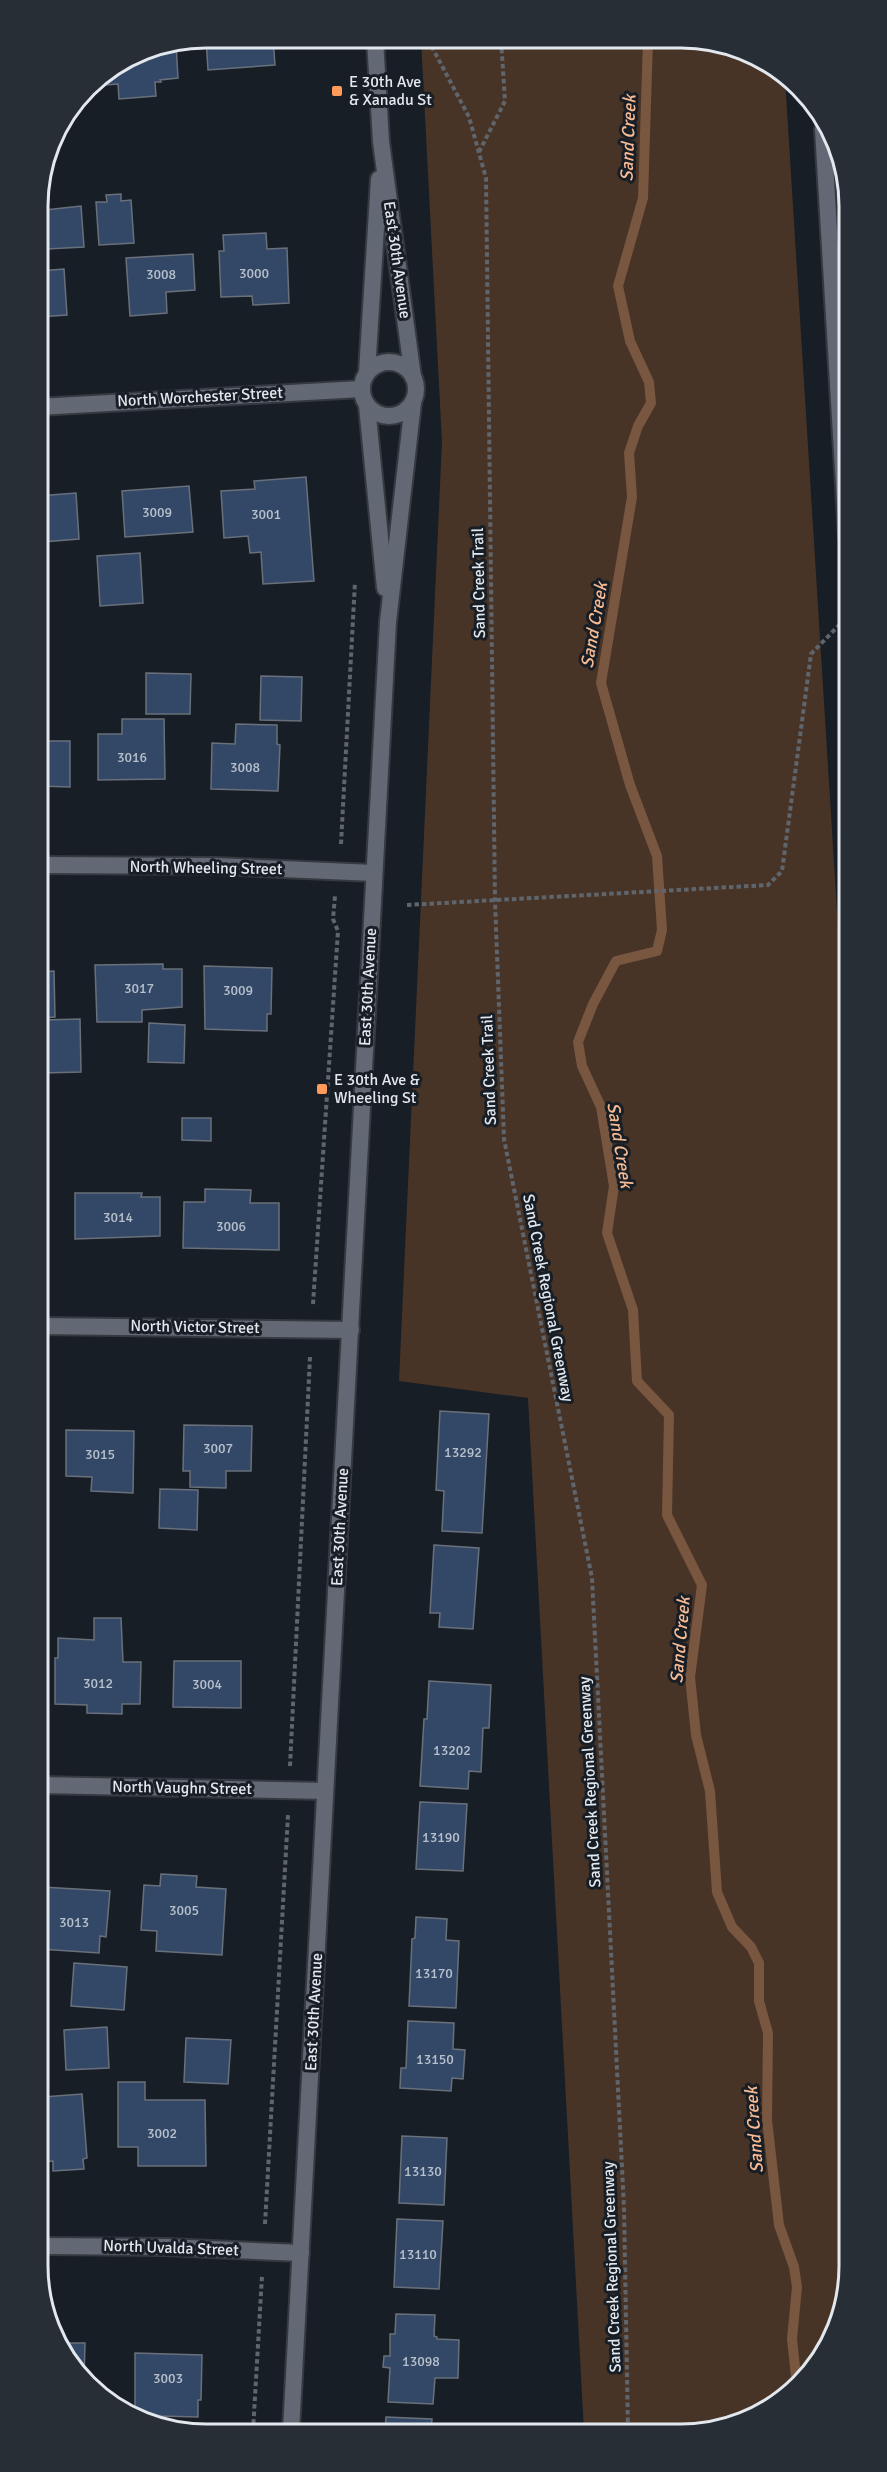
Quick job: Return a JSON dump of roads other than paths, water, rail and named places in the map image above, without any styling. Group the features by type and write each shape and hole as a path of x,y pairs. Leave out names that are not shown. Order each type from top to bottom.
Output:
{"street":[{"name":"East 30th Avenue","path":"376,48 381,142 414,377"},
{"path":"824,138 839,326"},
{"name":"East 30th Avenue","path":"367,372 381,142"},
{"path":"392,362 408,369 414,377 417,385 413,403 407,411 390,417 381,416 367,406 361,389 367,372 382,363 392,362"},
{"name":"North Worchester Street","path":"48,406 361,389"},
{"name":"East 30th Avenue","path":"291,2424 388,622 413,403"},
{"name":"East 30th Avenue","path":"367,406 388,622"},
{"name":"North Wheeling Street","path":"48,865 216,866 374,873"},
{"name":"North Victor Street","path":"48,1326 351,1330"},
{"name":"North Vaughn Street","path":"48,1785 325,1791"},
{"name":"North Uvalda Street","path":"48,2246 166,2247 301,2253"}],"waterway":[{"name":"Sand Creek","path":"648,48 643,198 618,286 630,341 649,382 651,403 638,426 629,453 632,497 601,683 630,785 657,856 662,930 657,951 616,961 593,1004 578,1042 582,1066 601,1107 614,1186 607,1233 633,1310 637,1381 669,1415 667,1515 702,1585 690,1677 696,1735 710,1791 717,1892 732,1927 751,1947 759,1963 759,2001 768,2033 767,2120 779,2225 794,2267 797,2287 792,2339 796,2374"}],"place":[{"name":"E 30th Ave & Xanadu St","path":"337,91"},
{"name":"E 30th Ave & Wheeling St","path":"322,1089"}]}
